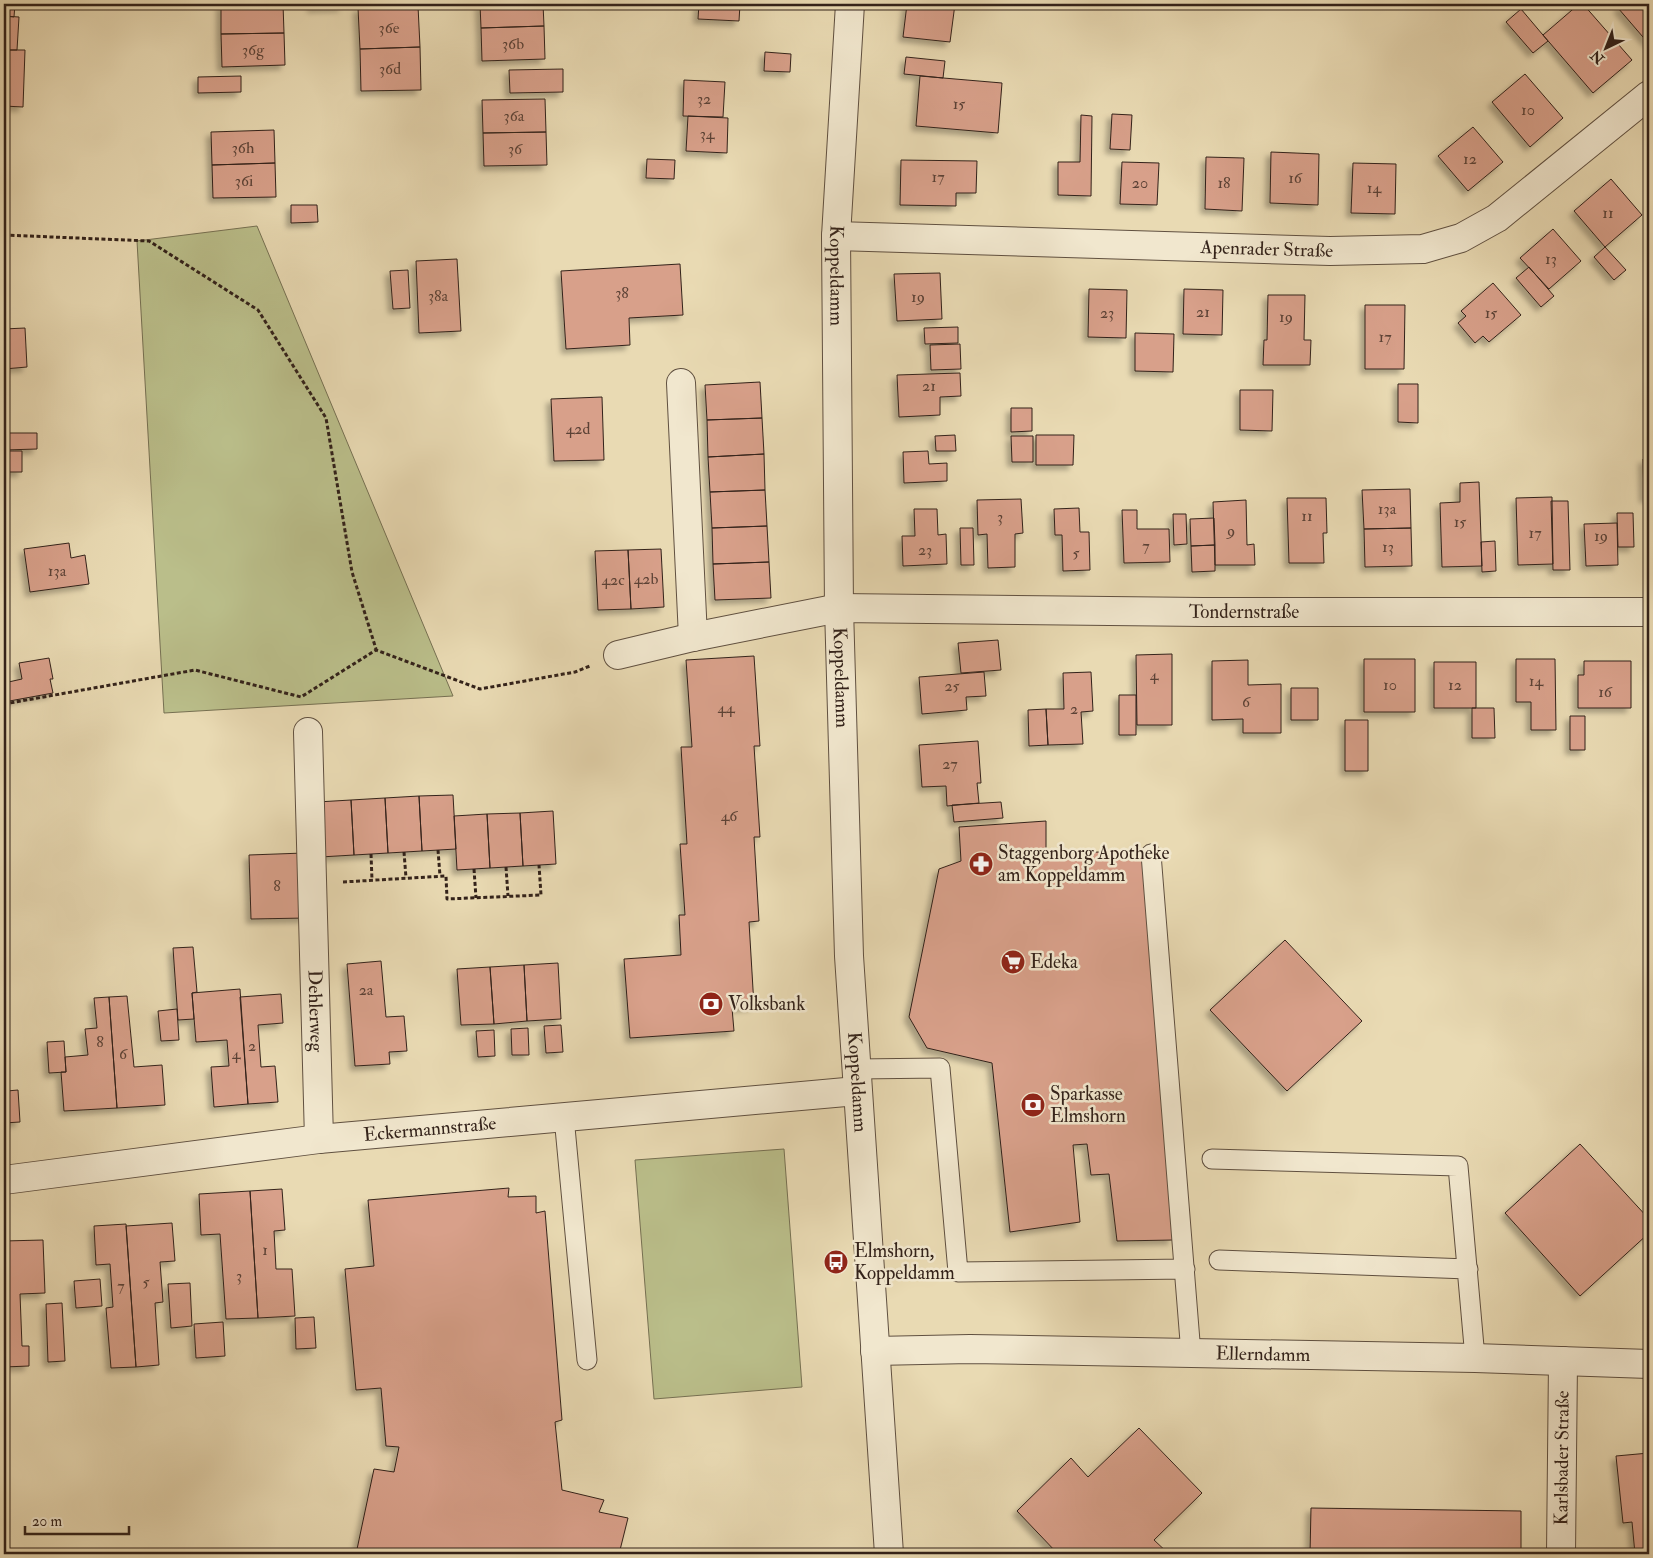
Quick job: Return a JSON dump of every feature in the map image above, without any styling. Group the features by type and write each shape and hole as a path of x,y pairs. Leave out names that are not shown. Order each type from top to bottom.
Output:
{"street":[{"name":"Koppeldamm","path":"850,4 836,236 839,608 849,956 889,1554"},
{"name":"Apenrader Straße","path":"836,236 1330,251 1423,249 1461,238 1497,218 1649,95"},
{"path":"682,383 693,637"},
{"name":"Koppeldamm","path":"618,655 693,637 839,608"},
{"name":"Tondernstraße","path":"839,608 1203,612 1649,612"},
{"name":"Dehlerweg","path":"308,732 319,1139"},
{"name":"Eckermannstraße","path":"4,1180 319,1139 564,1117 857,1080"},
{"name":"Ellerndamm","path":"875,1351 970,1349 1476,1358 1649,1364"},
{"name":"Karlsbader Straße","path":"1561,1554 1563,1361"}],"lane":[{"path":"1151,854 1191,1354"},
{"path":"857,1080 940,1068 958,1272 1184,1269"},
{"path":"564,1117 587,1360"},
{"path":"1212,1159 1458,1166 1476,1358"},
{"path":"1219,1260 1468,1269"}],"path":[{"path":"4,235 149,241 258,310 326,418 352,572 376,650"},
{"path":"376,650 480,689 575,672 618,655"},
{"path":"4,704 195,670 301,697 376,650"},
{"path":"438,850 440,876"},
{"path":"404,852 406,878"},
{"path":"371,854 372,880"},
{"path":"312,884 446,876 448,899 541,895 539,865"},
{"path":"506,867 508,896"},
{"path":"474,869 476,898"}],"green space":[{"path":"257,226 453,696 164,713 137,241"},
{"path":"784,1149 802,1387 654,1399 635,1160"}],"building":[{"path":"4,4 15,4 14,17 4,16"},
{"path":"221,4 283,4 284,33 221,34"},
{"path":"312,4 343,4 343,7 312,8"},
{"path":"480,4 543,4 544,26 481,28"},
{"path":"699,4 740,4 739,21 698,19"},
{"path":"907,4 955,4 950,42 903,37"},
{"path":"1579,4 1583,4 1632,60 1593,93 1543,35"},
{"path":"1622,4 1649,4 1649,44 1618,8"},
{"path":"418,6 420,47 360,49 358,8"},
{"path":"1521,9 1548,41 1533,53 1506,22"},
{"path":"4,16 19,17 17,50 4,50"},
{"path":"544,26 545,59 482,61 481,28"},
{"path":"284,33 285,65 222,67 221,34"},
{"path":"420,47 421,90 361,91 360,49"},
{"path":"4,50 25,50 23,107 4,106"},
{"path":"765,52 791,54 790,72 764,71"},
{"path":"906,57 945,61 943,78 904,74"},
{"path":"563,69 563,92 510,93 509,70"},
{"path":"1525,74 1563,118 1530,147 1492,102"},
{"path":"241,76 241,92 198,93 198,77"},
{"path":"920,76 1002,83 998,133 916,126"},
{"path":"684,80 725,82 723,117 683,116"},
{"path":"545,99 546,132 483,133 482,100"},
{"path":"1112,114 1132,115 1130,150 1110,149"},
{"path":"1081,115 1092,116 1091,196 1058,195 1058,162 1080,162"},
{"path":"688,116 728,118 727,153 686,151"},
{"path":"1473,127 1503,162 1468,191 1438,156"},
{"path":"274,130 275,163 212,165 211,132"},
{"path":"546,132 547,165 484,166 483,133"},
{"path":"1271,152 1319,154 1318,205 1270,203"},
{"path":"1206,157 1244,158 1242,211 1205,209"},
{"path":"647,159 675,160 674,179 646,178"},
{"path":"901,160 977,161 976,193 956,193 956,206 900,205"},
{"path":"1122,162 1159,163 1157,205 1120,204"},
{"path":"275,163 276,197 213,198 212,165"},
{"path":"1353,163 1396,164 1395,214 1351,213"},
{"path":"1611,179 1642,215 1605,247 1574,211"},
{"path":"4,196 9,197 8,212 4,211"},
{"path":"291,205 317,205 318,222 291,223"},
{"path":"1553,229 1581,261 1549,289 1520,258"},
{"path":"1605,247 1626,270 1614,280 1594,257"},
{"path":"457,259 461,331 419,333 416,261"},
{"path":"680,264 683,315 629,318 630,345 566,349 561,271"},
{"path":"1529,267 1554,296 1541,307 1516,278"},
{"path":"408,270 410,308 393,309 390,271"},
{"path":"940,273 942,319 897,321 894,274"},
{"path":"1493,283 1521,315 1489,342 1483,336 1475,343 1458,323 1466,316 1461,311"},
{"path":"1089,289 1127,290 1126,338 1088,337"},
{"path":"1184,289 1223,290 1222,335 1183,334"},
{"path":"1268,295 1305,295 1304,340 1311,340 1310,365 1263,365 1264,340 1267,340"},
{"path":"1365,305 1405,305 1404,369 1365,369"},
{"path":"958,327 958,343 925,344 924,328"},
{"path":"25,328 27,367 4,369 4,329"},
{"path":"1135,333 1174,334 1173,372 1135,371"},
{"path":"960,344 961,369 931,370 930,345"},
{"path":"960,373 961,396 940,397 940,415 899,417 897,375"},
{"path":"760,382 762,418 707,420 705,385"},
{"path":"1398,384 1418,384 1418,423 1398,422"},
{"path":"1240,390 1273,390 1272,431 1240,430"},
{"path":"602,397 604,460 554,461 551,399"},
{"path":"1011,408 1032,408 1032,431 1011,432"},
{"path":"762,418 764,454 708,457 707,420"},
{"path":"4,433 37,433 37,449 4,450"},
{"path":"955,435 956,451 936,451 935,436"},
{"path":"1036,435 1074,435 1073,465 1036,465"},
{"path":"1011,436 1033,436 1033,462 1012,462"},
{"path":"4,451 22,451 22,472 4,472"},
{"path":"928,451 929,464 947,463 947,481 904,483 903,452"},
{"path":"764,454 765,490 710,492 708,457"},
{"path":"1643,459 1649,459 1649,498 1644,498"},
{"path":"1479,482 1482,566 1442,567 1440,503 1460,502 1460,483"},
{"path":"1410,489 1411,528 1364,529 1362,490"},
{"path":"765,490 767,526 712,528 710,492"},
{"path":"1552,497 1553,564 1518,565 1516,498"},
{"path":"1287,498 1326,498 1327,533 1323,533 1324,563 1289,563"},
{"path":"1021,499 1023,533 1015,534 1015,567 988,568 987,534 978,535 977,500"},
{"path":"1246,500 1247,545 1254,544 1255,565 1215,565 1213,502"},
{"path":"1551,501 1568,501 1570,570 1553,570"},
{"path":"1079,508 1080,532 1089,532 1090,570 1063,571 1062,535 1055,535 1054,509"},
{"path":"914,509 937,509 938,535 946,534 947,564 903,566 902,536 915,536"},
{"path":"1122,510 1137,510 1137,529 1169,529 1170,562 1124,563"},
{"path":"1617,513 1633,513 1634,547 1618,547"},
{"path":"1173,514 1186,514 1187,544 1174,545"},
{"path":"1214,518 1215,545 1191,546 1190,519"},
{"path":"1617,523 1618,565 1586,566 1584,524"},
{"path":"767,526 769,562 713,564 712,528"},
{"path":"960,528 973,528 974,565 961,565"},
{"path":"1411,528 1412,566 1365,567 1364,529"},
{"path":"1495,541 1496,571 1482,572 1481,542"},
{"path":"69,543 71,558 85,555 89,584 30,592 24,549"},
{"path":"1215,545 1215,571 1192,572 1191,546"},
{"path":"661,549 664,607 631,609 628,550"},
{"path":"628,550 631,609 598,610 595,551"},
{"path":"769,562 771,598 715,600 713,564"},
{"path":"998,640 1001,670 961,673 958,643"},
{"path":"1172,654 1172,725 1137,725 1136,655"},
{"path":"754,656 760,746 754,746 760,837 754,837 759,921 749,922 754,1006 732,1008 734,1031 630,1038 624,959 681,955 679,915 685,915 680,844 687,844 681,747 692,747 686,660"},
{"path":"49,658 53,679 50,679 53,693 4,702 4,683 22,679 19,663"},
{"path":"1364,659 1415,659 1415,712 1364,712"},
{"path":"1516,659 1555,659 1556,730 1531,730 1531,702 1516,702"},
{"path":"1248,660 1248,685 1281,684 1281,733 1243,733 1243,719 1212,720 1212,661"},
{"path":"1584,661 1631,661 1631,708 1578,708 1578,675 1584,675"},
{"path":"1434,662 1476,662 1476,708 1434,708"},
{"path":"984,672 986,696 966,697 967,710 922,714 919,677"},
{"path":"1091,672 1093,711 1081,712 1083,744 1048,745 1046,709 1064,709 1063,673"},
{"path":"1291,688 1318,688 1318,720 1291,720"},
{"path":"1119,695 1136,695 1136,735 1119,735"},
{"path":"1472,708 1494,708 1495,738 1472,738"},
{"path":"1046,709 1048,745 1029,746 1028,710"},
{"path":"1570,716 1585,716 1585,750 1570,750"},
{"path":"1345,720 1368,720 1368,771 1345,771"},
{"path":"978,741 981,783 977,783 979,803 947,806 946,786 922,787 919,745"},
{"path":"453,795 456,849 422,851 419,796"},
{"path":"419,796 422,851 388,853 385,798"},
{"path":"385,798 388,853 354,855 351,800"},
{"path":"351,800 354,855 320,857 317,802"},
{"path":"1001,802 1003,818 954,822 952,805"},
{"path":"553,811 556,864 523,866 520,813"},
{"path":"520,813 523,866 490,868 487,814"},
{"path":"487,814 490,868 457,870 454,816"},
{"path":"1046,821 1046,851 1143,853 1173,1240 1117,1241 1109,1174 1091,1175 1087,1144 1073,1145 1080,1222 1010,1232 992,1063 927,1048 909,1017 939,869 961,861 959,827"},
{"path":"304,853 306,918 251,919 249,855"},
{"path":"1285,940 1362,1021 1287,1091 1210,1010"},
{"path":"193,947 197,992 192,993 194,1019 178,1020 173,948"},
{"path":"381,961 386,1017 404,1016 407,1051 389,1052 390,1064 355,1066 347,964"},
{"path":"558,963 561,1019 527,1021 524,965"},
{"path":"524,965 527,1021 494,1024 490,967"},
{"path":"490,967 494,1024 461,1025 457,969"},
{"path":"240,989 248,1104 214,1107 211,1067 229,1066 227,1040 196,1042 192,993"},
{"path":"281,994 283,1023 258,1025 261,1067 275,1066 278,1102 248,1104 240,997"},
{"path":"127,996 134,1067 162,1065 165,1105 117,1108 109,997"},
{"path":"109,997 117,1108 64,1111 61,1072 66,1072 65,1057 88,1055 85,1029 97,1028 94,998"},
{"path":"177,1009 179,1040 161,1041 158,1011"},
{"path":"561,1025 563,1052 546,1053 544,1026"},
{"path":"528,1028 529,1055 512,1055 511,1029"},
{"path":"494,1030 495,1056 478,1057 476,1031"},
{"path":"64,1041 66,1072 49,1073 47,1042"},
{"path":"4,1048 7,1091 18,1090 20,1122 4,1123"},
{"path":"1580,1144 1649,1219 1649,1233 1580,1296 1505,1213"},
{"path":"509,1188 508,1197 536,1196 536,1213 545,1211 562,1420 555,1422 562,1490 604,1500 599,1512 628,1518 619,1554 356,1554 374,1469 394,1472 399,1447 386,1446 381,1388 356,1390 345,1269 374,1266 368,1200"},
{"path":"282,1189 285,1230 274,1231 276,1269 292,1269 295,1316 258,1318 250,1191"},
{"path":"250,1191 258,1318 226,1319 220,1234 201,1235 199,1194"},
{"path":"172,1223 175,1261 160,1262 163,1302 155,1303 159,1365 136,1367 126,1226"},
{"path":"126,1224 136,1367 111,1368 106,1308 113,1307 110,1264 96,1265 94,1226"},
{"path":"43,1240 45,1293 20,1294 22,1346 29,1346 29,1366 4,1367 4,1241"},
{"path":"100,1279 102,1306 76,1308 74,1281"},
{"path":"190,1283 192,1326 171,1328 168,1284"},
{"path":"62,1303 65,1361 48,1362 46,1304"},
{"path":"314,1317 316,1348 296,1349 295,1318"},
{"path":"223,1322 225,1356 196,1358 194,1324"},
{"path":"1139,1428 1202,1493 1154,1540 1169,1554 1058,1554 1017,1511 1071,1458 1088,1477"},
{"path":"1649,1453 1649,1554 1635,1554 1632,1522 1623,1523 1616,1456"},
{"path":"1311,1508 1521,1511 1521,1554 1310,1554"}],"place":[{"name":"Staggenborg Apotheke am Koppeldamm","path":"981,864"},
{"name":"Edeka","path":"1013,962"},
{"name":"Volksbank","path":"711,1004"},
{"name":"Sparkasse Elmshorn","path":"1033,1105"},
{"name":"Elmshorn, Koppeldamm","path":"836,1262"}]}
